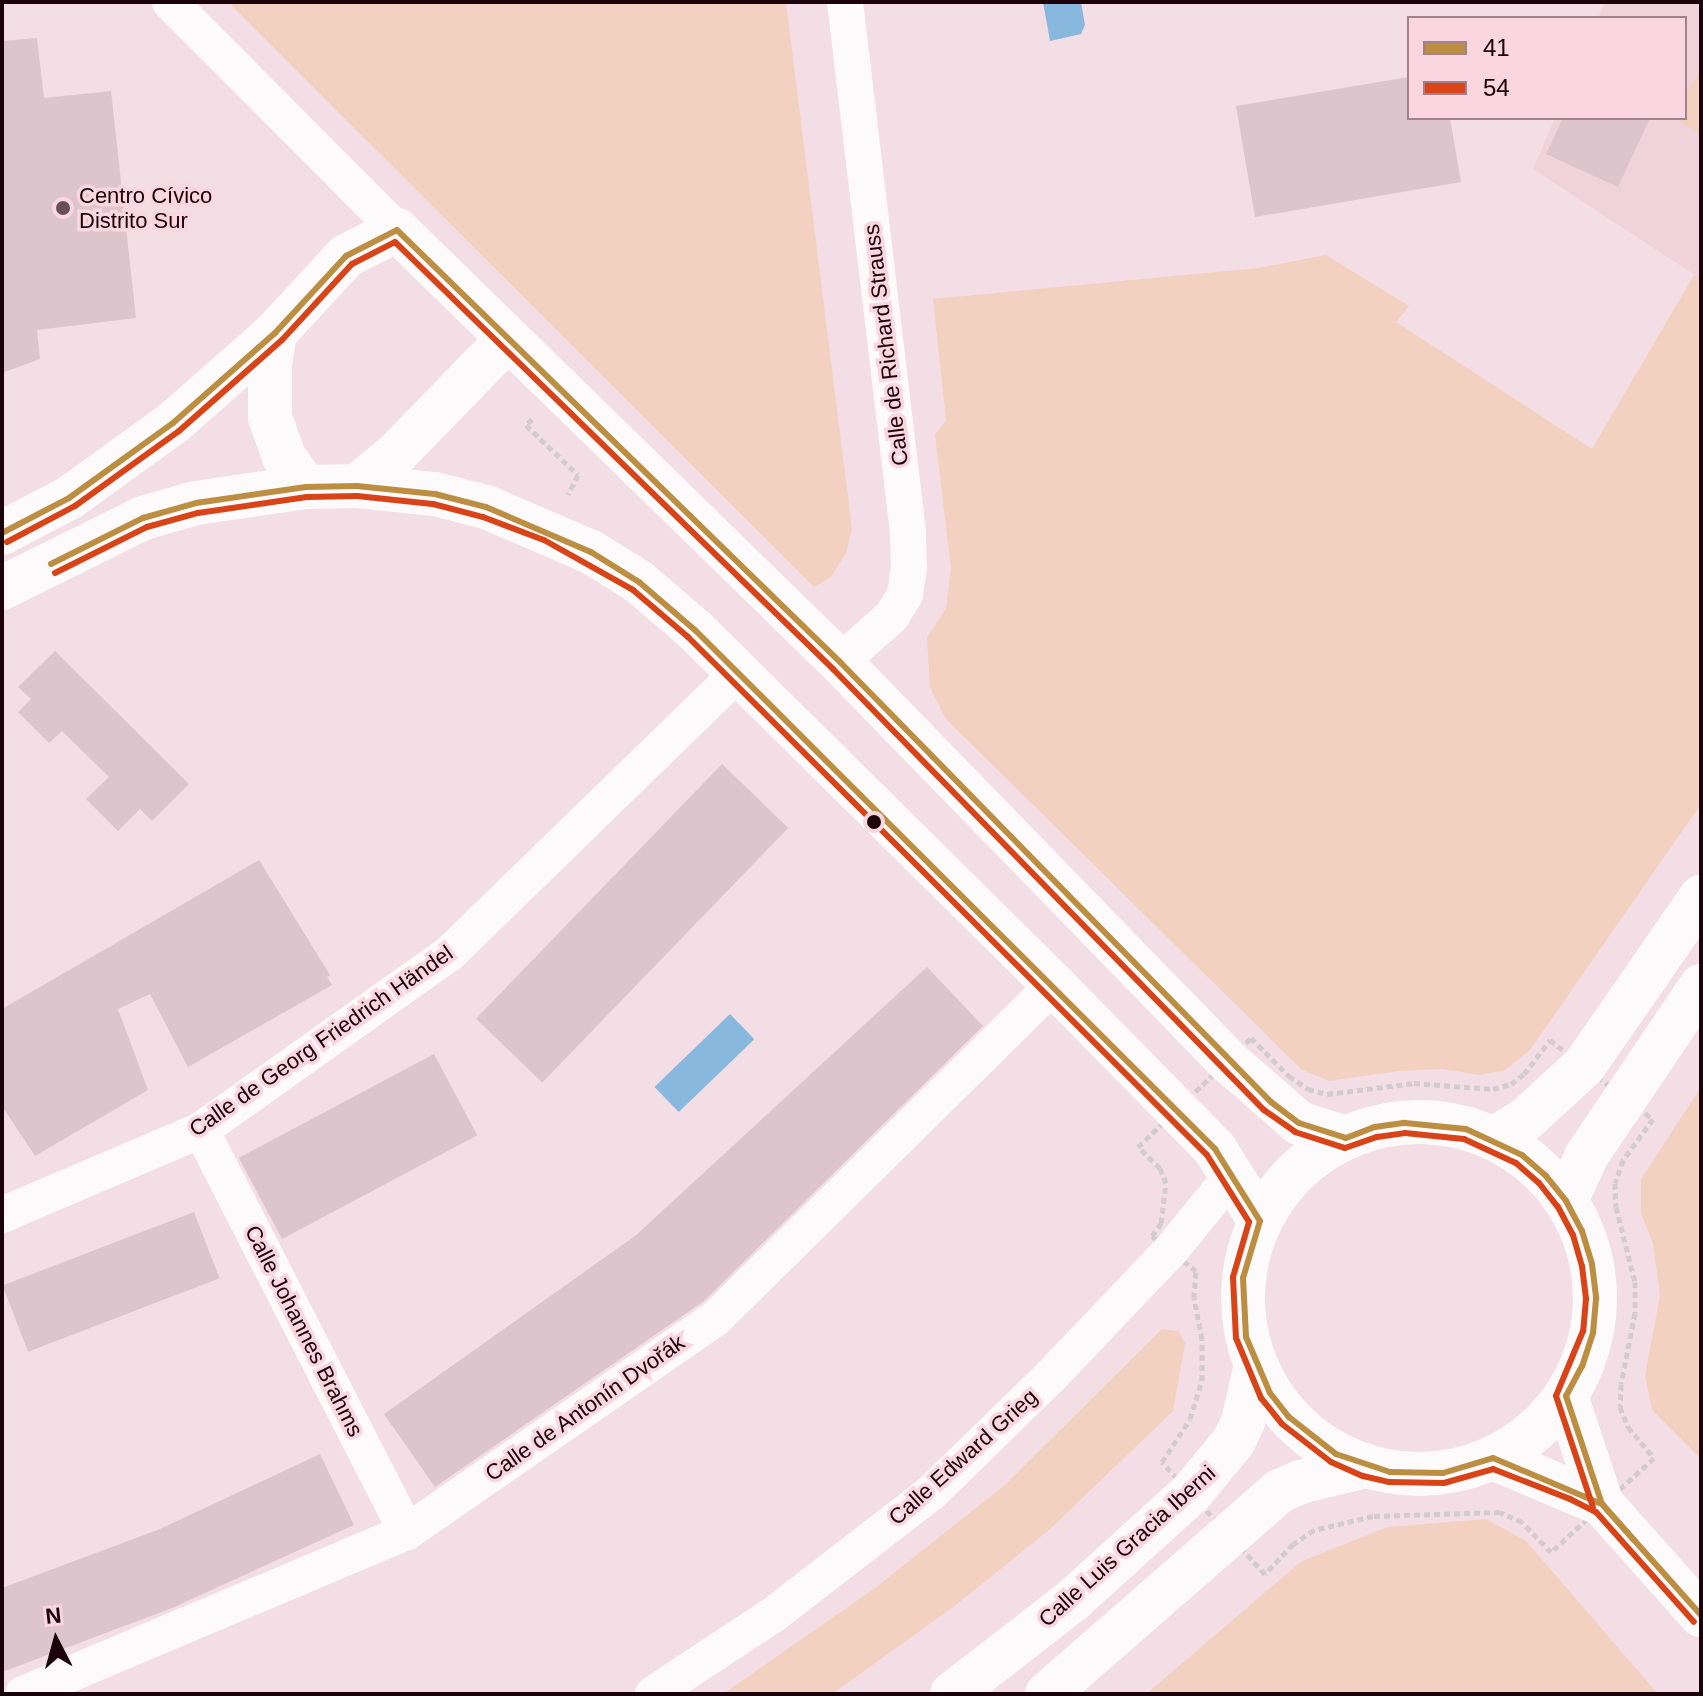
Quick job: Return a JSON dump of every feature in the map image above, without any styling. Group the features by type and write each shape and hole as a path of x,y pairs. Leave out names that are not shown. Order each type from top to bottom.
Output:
{"street":[{"path":"170,2 397,230 840,662 1228,1061 1299,1123 1346,1138"},
{"name":"Calle de Richard Strauss","path":"840,662 891,617 905,595 909,568 908,532 845,2"},
{"path":"2,533 69,498 173,423 275,333 346,256 397,230"},
{"path":"275,333 270,364 270,417 284,457 306,487"},
{"path":"357,486 397,453 508,339"},
{"path":"2,588 143,518 196,503 306,487 357,486 435,494 486,507 591,552 639,582 670,607 1054,985 1177,1109 1233,1174 1260,1221"},
{"name":"Calle de Georg Friedrich Händel","path":"2,1215 201,1130 449,954 738,673"},
{"path":"1494,1139 1525,1120 1584,1066 1701,897"},
{"name":"Calle de Antonín Dvořák","path":"23,1694 407,1532 717,1317 1054,985"},
{"path":"1566,1201 1587,1155 1624,1096 1701,986"},
{"path":"1405,1123 1451,1126 1494,1139 1522,1155 1566,1201 1582,1231 1592,1264 1596,1299 1593,1333 1582,1366 1566,1396 1529,1435 1493,1458 1443,1473 1390,1472 1336,1454 1289,1417 1270,1393 1246,1337 1243,1278 1260,1221 1296,1172 1346,1138 1375,1127 1405,1123"},
{"name":"Calle Johannes Brahms","path":"201,1130 407,1532"},
{"name":"Calle Edward Grieg","path":"653,1694 773,1615 931,1493 1051,1376 1171,1250 1233,1174"},
{"name":"Calle Luis Gracia Iberni","path":"952,1694 1073,1600 1192,1492 1234,1441 1243,1422 1256,1365"},
{"path":"1566,1396 1602,1504 1701,1615"},
{"path":"1493,1458 1602,1504"},
{"path":"1047,1694 1280,1491 1300,1482 1365,1466"}],"path":[{"path":"548,531 578,475 526,425 561,390"},
{"path":"1251,1038 1289,1076 1308,1089 1327,1094 1414,1083 1493,1089 1511,1084 1524,1074 1550,1040 1584,1066 1653,1119 1623,1160 1615,1183 1616,1207 1635,1282 1635,1313 1621,1384 1620,1407 1628,1427 1654,1458 1551,1552 1522,1522 1500,1512 1343,1520 1314,1530 1293,1544 1265,1574 1162,1462 1190,1419 1202,1380 1202,1339 1194,1298 1196,1271 1152,1236 1161,1223 1166,1183 1160,1168 1138,1147 1251,1038"}],"shaded area":[{"path":"228,2 786,2 852,529 846,553 831,577 814,587"},
{"path":"1605,2 1701,2 1701,279 1533,169 1554,120 1687,120 1687,16 1599,16"},
{"path":"1701,70 1701,135 1678,120 1687,120 1687,90"},
{"path":"1326,255 1409,306 1396,322 1592,449 1694,275 1701,279 1701,804 1530,1050 1505,1070 1479,1075 1443,1069 1398,1071 1330,1081 1302,1070 946,719 930,687 927,638 946,608 951,568 935,435 946,420 933,299 1258,268"},
{"path":"1701,1087 1701,1459 1652,1410 1645,1376 1660,1295 1653,1244 1641,1213 1641,1179"},
{"path":"1162,1329 1178,1331 1185,1343 1173,1411 1049,1530 952,1608 832,1694 723,1694 875,1588 1006,1484"},
{"path":"1486,1519 1526,1541 1658,1694 1146,1694 1302,1561 1388,1527"}],"water":[{"path":"1043,2 1081,2 1085,25 1081,34 1050,41"},
{"path":"730,1014 754,1039 679,1112 654,1087"}],"building":[{"name":"Centro Cívico Distrito Sur","path":"37,38 44,98 111,91 136,318 37,330 40,359 2,373 2,41"},
{"path":"1407,77 1407,120 1450,120 1461,182 1255,217 1236,106"},
{"path":"1562,120 1649,120 1618,187 1546,154"},
{"path":"55,651 189,784 152,821 140,809 118,831 86,799 109,777 62,731 49,743 18,712 31,699 18,687"},
{"path":"722,764 788,828 542,1083 476,1019"},
{"path":"259,860 330,975 327,977 332,985 188,1067 150,994 118,1009 148,1090 35,1156 2,1106 2,1009"},
{"path":"927,967 983,1026 704,1301 435,1487 384,1414 635,1236"},
{"path":"434,1054 477,1135 282,1239 239,1158"},
{"path":"194,1212 219,1278 28,1352 3,1285"},
{"path":"320,1454 354,1525 172,1608 2,1672 2,1588 160,1529"}],"transit line":[{"name":"41","path":"2,533 69,498 173,423 275,333 346,256 397,230 840,662 1271,1102 1299,1123 1346,1138 1375,1127 1405,1123 1466,1129 1522,1155 1546,1176 1566,1201 1582,1231 1592,1264 1596,1299 1593,1333 1582,1366 1566,1396 1602,1504 1701,1615"},
{"name":"54","path":"7,542 75,506 179,431 282,340 352,264 395,242 833,669 1264,1110 1295,1132 1345,1148 1377,1137 1405,1133 1464,1139 1516,1163 1539,1183 1558,1207 1573,1235 1582,1266 1586,1299 1583,1331 1556,1396 1593,1507"},
{"name":"41","path":"51,564 143,518 196,503 306,487 357,486 435,494 486,507 591,552 639,582 695,630 1215,1149 1260,1221 1243,1278 1246,1337 1270,1393 1289,1417 1336,1454 1390,1472 1443,1473 1493,1458 1602,1504 1634,1540"},
{"name":"54","path":"55,573 147,527 198,513 307,497 357,496 433,504 483,517 544,540 633,590 688,637 1207,1155 1249,1222 1233,1277 1236,1338 1261,1398 1282,1424 1331,1462 1363,1476 1389,1482 1444,1483 1493,1469 1570,1499 1596,1512 1694,1622"}],"place":[{"name":"Centro Cívico Distrito Sur","path":"63,208"}]}
